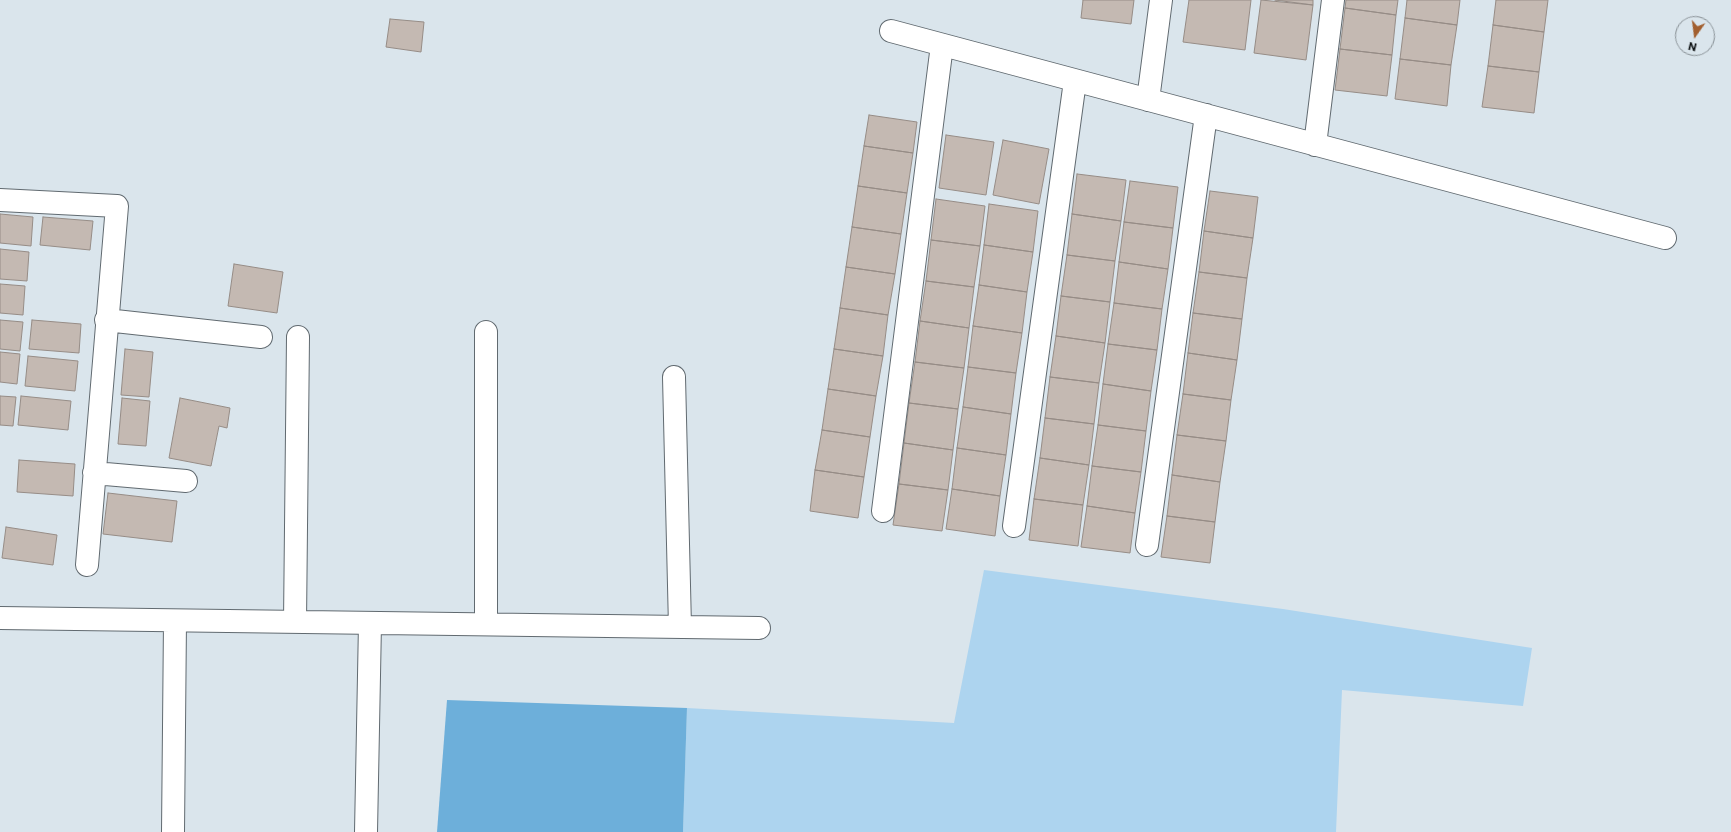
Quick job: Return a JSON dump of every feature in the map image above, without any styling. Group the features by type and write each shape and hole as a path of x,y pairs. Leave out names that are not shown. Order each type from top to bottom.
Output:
{"street":[{"path":"1148,100 1161,0"},
{"path":"1315,145 1333,0"},
{"path":"891,32 1665,238"},
{"path":"883,510 942,45"},
{"path":"1014,526 1075,81"},
{"path":"1147,545 1206,115"},
{"path":"0,200 117,206 106,320 87,565"},
{"path":"106,320 261,337"},
{"path":"486,332 486,624"},
{"path":"295,622 298,337"},
{"path":"674,377 680,627"},
{"path":"94,473 186,481"},
{"path":"0,618 759,628"},
{"path":"173,832 175,620"},
{"path":"366,832 370,623"}],"shaded area":[{"path":"984,570 1283,609 1532,648 1523,706 1342,690 1336,832 683,832 687,708 954,723"},
{"path":"447,700 687,708 683,832 437,832"}],"building":[{"path":"1083,0 1134,0 1131,24 1081,18"},
{"path":"1189,0 1251,0 1245,50 1183,42"},
{"path":"1261,0 1313,5 1306,60 1254,53"},
{"path":"1275,0 1313,0 1313,5"},
{"path":"1346,0 1398,0 1396,15 1345,8"},
{"path":"1407,0 1460,0 1457,25 1405,18"},
{"path":"1496,0 1548,0 1544,32 1493,25"},
{"path":"1345,8 1396,15 1392,55 1340,49"},
{"path":"1405,18 1457,25 1451,65 1400,59"},
{"path":"390,19 424,22 421,52 386,47"},
{"path":"1493,25 1544,32 1539,72 1488,66"},
{"path":"1340,49 1392,55 1387,96 1335,90"},
{"path":"1400,59 1451,65 1447,106 1395,99"},
{"path":"1488,66 1539,72 1534,113 1482,107"},
{"path":"869,115 917,122 913,153 864,146"},
{"path":"946,135 994,142 986,195 939,188"},
{"path":"1003,140 1049,149 1039,204 993,195"},
{"path":"864,146 913,153 907,193 858,186"},
{"path":"1077,174 1126,180 1121,221 1072,214"},
{"path":"1130,181 1178,187 1173,228 1124,222"},
{"path":"858,186 907,193 901,234 852,227"},
{"path":"1210,191 1258,197 1253,238 1204,231"},
{"path":"936,199 985,206 980,246 931,240"},
{"path":"989,204 1038,211 1033,252 984,245"},
{"path":"0,214 33,217 31,246 0,243"},
{"path":"1072,214 1121,221 1115,261 1067,255"},
{"path":"43,217 93,221 90,250 40,245"},
{"path":"1124,222 1173,228 1168,269 1119,262"},
{"path":"852,227 901,234 895,274 846,267"},
{"path":"1204,231 1253,238 1247,278 1199,272"},
{"path":"931,240 980,246 974,287 926,281"},
{"path":"984,245 1033,252 1027,292 979,285"},
{"path":"0,249 29,252 27,281 0,279"},
{"path":"1067,255 1115,261 1110,302 1061,296"},
{"path":"1119,262 1168,269 1162,309 1114,303"},
{"path":"234,264 283,272 277,313 228,306"},
{"path":"846,267 895,274 888,315 840,308"},
{"path":"1199,272 1247,278 1242,319 1193,313"},
{"path":"926,281 974,287 969,328 920,321"},
{"path":"0,284 25,286 23,315 0,313"},
{"path":"979,285 1027,292 1022,333 973,326"},
{"path":"1061,296 1110,302 1105,343 1056,336"},
{"path":"1114,303 1162,309 1157,350 1108,344"},
{"path":"840,308 888,315 883,356 834,349"},
{"path":"1193,313 1242,319 1237,360 1188,353"},
{"path":"0,320 23,322 20,351 0,349"},
{"path":"32,320 81,324 79,353 29,349"},
{"path":"920,321 969,328 964,368 915,362"},
{"path":"973,326 1022,333 1016,373 968,367"},
{"path":"1056,336 1105,343 1099,383 1050,377"},
{"path":"1108,344 1157,350 1151,391 1103,384"},
{"path":"125,349 153,352 149,397 121,395"},
{"path":"834,349 883,356 876,396 828,389"},
{"path":"0,352 20,354 17,384 0,382"},
{"path":"1188,353 1237,360 1231,400 1183,394"},
{"path":"28,356 78,361 75,391 25,386"},
{"path":"915,362 964,368 958,409 909,403"},
{"path":"968,367 1016,373 1011,414 963,407"},
{"path":"1050,377 1099,383 1094,424 1045,418"},
{"path":"1103,384 1151,391 1146,431 1098,425"},
{"path":"828,389 876,396 870,437 822,430"},
{"path":"1183,394 1231,400 1226,441 1177,435"},
{"path":"0,396 16,397 13,426 0,425"},
{"path":"21,396 71,401 68,430 18,425"},
{"path":"122,398 150,401 146,446 118,444"},
{"path":"180,398 230,408 227,428 219,426 211,466 169,458"},
{"path":"909,403 958,409 953,450 904,443"},
{"path":"963,407 1011,414 1006,455 957,448"},
{"path":"1045,418 1094,424 1089,465 1040,458"},
{"path":"1098,425 1146,431 1141,472 1092,466"},
{"path":"822,430 870,437 864,477 815,470"},
{"path":"1177,435 1226,441 1220,482 1172,475"},
{"path":"904,443 953,450 948,490 899,484"},
{"path":"957,448 1006,455 1000,496 952,489"},
{"path":"1040,458 1089,465 1083,505 1034,499"},
{"path":"19,460 75,464 73,496 17,492"},
{"path":"1092,466 1141,472 1135,513 1087,506"},
{"path":"815,470 864,477 858,518 810,511"},
{"path":"1172,475 1220,482 1215,522 1167,516"},
{"path":"899,484 948,490 942,531 893,525"},
{"path":"952,489 1000,496 995,536 946,529"},
{"path":"108,493 177,501 172,542 103,534"},
{"path":"1034,499 1083,505 1078,546 1029,540"},
{"path":"1087,506 1135,513 1130,553 1081,547"},
{"path":"1167,516 1215,522 1210,563 1161,557"},
{"path":"6,527 57,535 53,565 2,558"}]}
